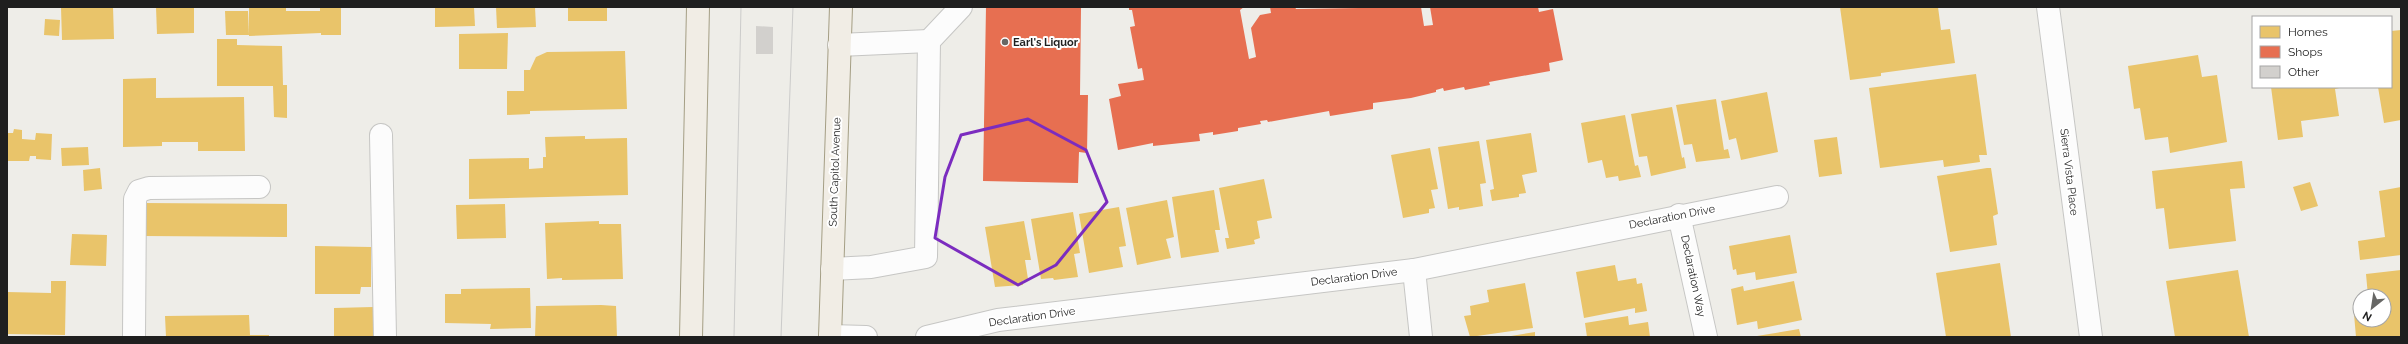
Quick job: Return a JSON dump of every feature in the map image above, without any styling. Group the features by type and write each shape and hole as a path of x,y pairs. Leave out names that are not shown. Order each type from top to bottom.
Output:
{"main road":[{"path":"691,337 698,7"},
{"name":"South Capitol Avenue","path":"830,336 841,7"}],"street":[{"path":"832,269 871,267 926,257 929,41 961,7"},
{"name":"Sierra Vista Place","path":"2048,7 2090,337"},
{"path":"840,45 929,41"},
{"path":"381,135 385,337"},
{"path":"134,337 135,199 139,191 148,188 260,187"},
{"name":"Declaration Drive","path":"927,337 998,320 1414,270 1679,215 1777,197"},
{"name":"Declaration Way","path":"1679,215 1706,337"},
{"path":"1414,270 1421,337"},
{"path":"830,336 866,337"}],"highlighted area":[{"path":"1028,119 1086,150 1107,202 1056,265 1018,285 935,238 945,177 961,135"}],"building: Homes":[{"path":"61,7 113,7 114,39 62,40"},
{"path":"156,7 194,7 194,33 157,34"},
{"path":"249,7 286,7 286,11 320,11 320,7 341,7 341,35 321,35 321,33 249,36"},
{"path":"435,7 474,7 475,26 435,27"},
{"path":"496,7 535,7 536,27 497,28"},
{"path":"568,7 607,7 607,21 568,21"},
{"path":"1840,7 1938,7 1941,30 1950,29 1955,63 1881,73 1881,76 1850,80"},
{"path":"225,11 248,11 249,35 226,35"},
{"path":"45,19 60,20 59,36 44,35"},
{"path":"2401,30 2401,120 2384,123 2378,88 2392,88 2392,31"},
{"path":"508,33 507,69 459,69 459,34"},
{"path":"217,39 237,39 237,45 282,46 283,85 287,85 287,118 274,117 273,86 217,86"},
{"path":"625,51 627,109 530,111 530,114 507,115 507,91 524,91 524,70 530,70 536,57 547,52"},
{"path":"2198,55 2202,77 2217,75 2227,142 2170,153 2168,137 2145,140 2140,108 2134,109 2128,66"},
{"path":"1976,74 1987,155 1979,155 1980,162 1944,167 1943,160 1880,168 1869,88"},
{"path":"156,78 156,98 244,97 245,151 198,151 198,142 162,142 162,146 123,147 123,79"},
{"path":"2271,88 2340,88 2335,89 2339,116 2301,121 2303,137 2278,140"},
{"path":"1767,92 1778,152 1741,160 1736,138 1729,140 1721,101"},
{"path":"1716,99 1724,150 1728,149 1730,158 1696,162 1692,144 1684,145 1676,105"},
{"path":"1672,107 1682,158 1684,157 1686,168 1651,176 1647,156 1639,157 1631,114"},
{"path":"1625,115 1635,166 1638,165 1641,177 1619,181 1618,176 1606,178 1602,160 1588,163 1581,123"},
{"path":"14,129 22,130 22,139 35,140 36,133 52,134 51,160 36,159 36,156 30,156 29,161 7,161 7,133 13,133"},
{"path":"1531,133 1537,172 1522,175 1526,193 1519,194 1519,197 1492,201 1490,190 1494,189 1486,140"},
{"path":"585,136 585,139 627,138 628,195 469,199 469,159 529,158 529,169 543,168 543,157 546,157 545,137"},
{"path":"1837,137 1842,174 1819,177 1814,140"},
{"path":"1479,141 1486,183 1480,184 1483,206 1459,210 1459,207 1448,209 1438,147"},
{"path":"88,147 89,165 62,166 61,148"},
{"path":"1430,148 1438,189 1431,190 1435,208 1429,209 1429,213 1403,218 1391,155"},
{"path":"2242,161 2245,188 2230,189 2236,241 2169,249 2164,208 2156,209 2152,171"},
{"path":"100,168 102,189 84,191 83,170"},
{"path":"1991,168 1998,214 1993,216 1997,245 1950,252 1937,176"},
{"path":"1264,179 1272,218 1257,221 1260,238 1254,240 1255,244 1227,249 1225,238 1229,238 1219,188"},
{"path":"2310,182 2318,206 2301,211 2293,187"},
{"path":"2401,187 2401,255 2360,260 2358,241 2385,237 2379,191"},
{"path":"1214,190 1220,230 1215,230 1219,252 1181,258 1172,197"},
{"path":"1167,200 1174,237 1166,239 1171,258 1137,265 1126,208"},
{"path":"143,203 287,204 287,237 143,236"},
{"path":"505,204 506,238 457,239 456,205"},
{"path":"1119,207 1126,246 1119,247 1123,267 1089,273 1079,214"},
{"path":"1073,212 1080,253 1074,254 1078,277 1054,280 1053,278 1041,279 1031,219"},
{"path":"599,221 599,224 621,224 623,279 547,279 545,223"},
{"path":"1024,221 1031,260 1025,260 1028,279 1022,281 1023,285 995,287 985,227"},
{"path":"72,234 107,235 106,266 70,265"},
{"path":"1790,235 1797,273 1756,280 1755,272 1737,275 1736,269 1733,270 1729,246"},
{"path":"315,246 371,247 371,287 361,287 360,294 315,294"},
{"path":"2000,263 2011,337 1946,337 1936,273"},
{"path":"1615,265 1618,281 1636,278 1637,284 1642,283 1647,311 1635,313 1635,308 1584,318 1576,272"},
{"path":"2238,270 2249,337 2175,337 2166,281"},
{"path":"2401,270 2401,337 2356,337 2355,328 2392,328 2392,288 2367,288 2366,274"},
{"path":"51,281 66,281 65,335 7,334 7,292 51,293"},
{"path":"1794,281 1802,320 1758,329 1757,321 1737,325 1731,289 1743,286 1744,291"},
{"path":"1525,283 1533,328 1470,337 1464,316 1471,315 1470,306 1489,302 1487,290"},
{"path":"530,288 531,328 490,329 491,324 445,323 445,294 461,294 461,289"},
{"path":"536,306 616,306 617,337 535,337"},
{"path":"373,307 373,337 334,337 334,308"},
{"path":"249,315 250,335 269,335 269,337 166,337 165,316"},
{"path":"1628,316 1629,325 1648,322 1650,337 1587,337 1585,323"},
{"path":"1799,329 1801,337 1757,337 1757,336"},
{"path":"1535,332 1535,337 1511,337 1511,336"}],"building: Shops":[{"path":"986,7 1081,8 1080,95 1088,95 1087,153 1079,152 1078,183 983,181"},
{"path":"1129,7 1244,7 1240,10 1249,59 1256,57 1251,28 1260,15 1271,13 1270,7 1295,7 1296,9 1421,7 1424,26 1433,25 1430,7 1538,7 1539,12 1553,9 1563,60 1549,63 1550,71 1489,82 1490,85 1465,90 1464,87 1444,91 1443,88 1436,90 1436,92 1411,98 1373,103 1373,109 1330,116 1329,111 1268,122 1267,120 1260,121 1261,124 1238,128 1238,131 1213,135 1213,132 1199,134 1200,141 1153,146 1153,143 1118,150 1109,99 1121,96 1118,84 1144,80 1142,68 1138,69 1130,27 1135,26 1132,10 1129,10"}],"building: Other":[{"path":"756,26 773,27 773,54 756,54"}],"tram line":[{"path":"734,337 741,7"},
{"path":"781,337 793,7"}],"place":[{"name":"Earl's Liquor","path":"1005,42"}]}
